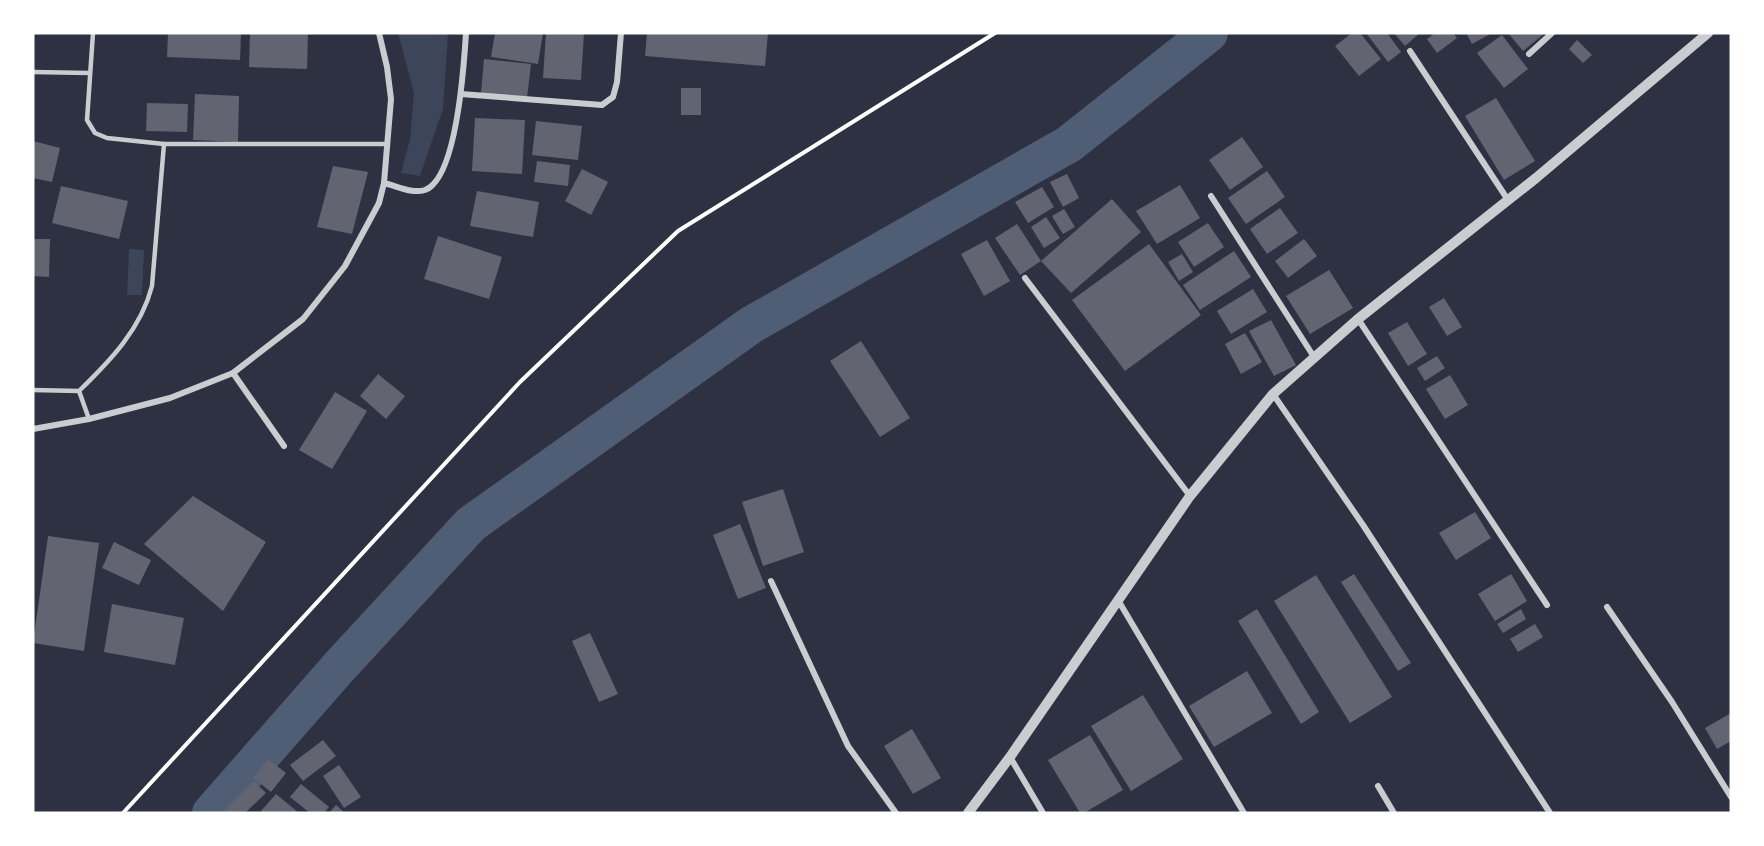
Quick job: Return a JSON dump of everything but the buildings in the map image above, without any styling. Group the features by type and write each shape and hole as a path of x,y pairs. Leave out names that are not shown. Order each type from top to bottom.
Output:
{"street":[{"path":"33,429 89,419 170,398 233,373 303,319 345,267 379,203 384,183 391,99 379,33"},
{"path":"384,183 416,192 437,182 450,150 461,94 466,33"},
{"path":"461,94 602,105 614,97 621,33"},
{"path":"1529,54 1552,33"},
{"path":"968,813 1010,757 1190,496 1273,394 1358,319 1508,201 1708,33"},
{"path":"1410,51 1508,201"},
{"path":"1211,196 1314,357"},
{"path":"1025,278 1190,496"},
{"path":"1358,319 1547,605"},
{"path":"233,373 284,446"},
{"path":"1273,394 1363,525 1550,813"},
{"path":"771,581 848,746 896,813"},
{"path":"1118,599 1244,813"},
{"path":"1607,607 1672,702 1731,797"},
{"path":"1010,757 1043,813"},
{"path":"1378,786 1394,813"}],"lane":[{"path":"93,33 87,120 95,133 107,138 164,144 388,144"},
{"path":"33,72 89,74"},
{"path":"33,390 79,390 103,368 126,340 147,306 152,286 164,144"},
{"path":"79,390 89,419"}],"path":[{"path":"123,813 520,382 678,231 995,33"}],"shaded area":[{"path":"398,33 448,33 443,109 420,176 401,173 410,139 414,93"},
{"path":"129,249 144,250 142,295 127,295"}],"waterway":[{"path":"211,813 339,667 471,524 751,325 1069,144 1209,33"}]}
